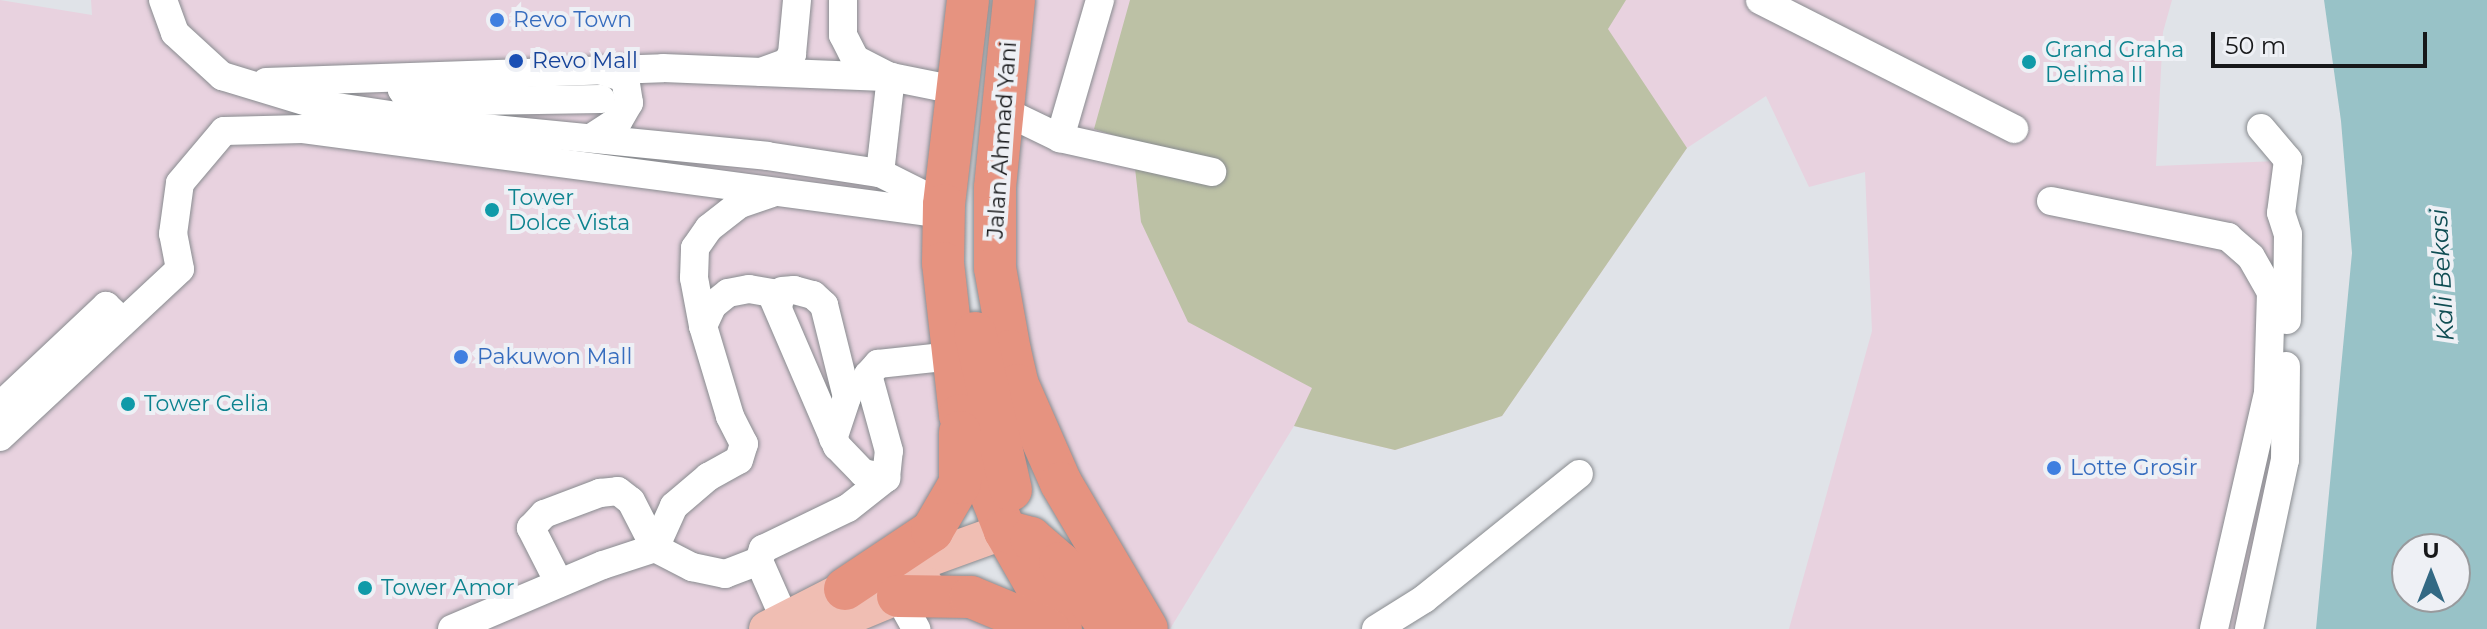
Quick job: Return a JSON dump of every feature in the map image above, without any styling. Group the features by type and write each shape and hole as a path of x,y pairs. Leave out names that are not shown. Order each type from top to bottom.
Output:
{"highway":[{"name":"Jalan Ahmad Yani","path":"968,0 944,209 943,263 960,415 1005,531 1061,629"},
{"name":"Jalan Ahmad Yani","path":"1014,0 995,188 995,268 1018,385 1061,483 1147,629"},
{"path":"1002,110 970,274 975,335 1009,476 1011,491 1005,531 1031,538 1060,563 1111,629"},
{"path":"845,589 932,531 960,483 960,415"},
{"path":"907,613 971,597 1048,629"}],"main road":[{"path":"785,626 845,589 1005,531"},
{"path":"785,626 907,613 997,558 1005,531"}],"street":[{"path":"163,0 175,33 195,55 222,76 311,103 417,119 767,156 880,173 944,209"},
{"path":"760,72 786,63 792,54 797,0"},
{"path":"843,0 843,35 855,59 891,77"},
{"path":"1060,138 1100,0"},
{"path":"1760,0 2014,129"},
{"path":"245,83 663,68 891,77 956,90"},
{"path":"591,138 619,120 629,103 625,78 597,71"},
{"path":"405,77 402,90 410,102 601,99"},
{"path":"405,77 393,86 391,104 417,119"},
{"path":"880,173 891,77"},
{"path":"1002,110 1060,138 1212,172"},
{"path":"2249,629 2285,460 2288,234 2281,213 2288,160 2261,128"},
{"path":"0,437 180,269 173,234 180,183 224,131 303,129 776,192 944,209"},
{"path":"452,629 559,583 655,548 674,506 708,477 739,460 744,444 730,416 703,326 694,278 695,248 709,228 740,204 776,192"},
{"path":"2051,201 2228,237 2251,257 2271,292 2268,393 2214,629"},
{"path":"703,326 713,305 728,293 749,289 771,293 833,439 849,462 863,473 886,478"},
{"path":"778,307 782,291 794,290 813,295 824,305 847,397 833,439"},
{"path":"0,406 106,306 123,322"},
{"path":"559,583 531,528 544,514 573,501 618,491 631,501 655,548 692,567 725,574 751,564 763,549 848,508 886,478 889,451 868,375 878,364 953,356"},
{"path":"1376,629 1424,599 1579,474"},
{"path":"751,564 785,626"}],"shaded area":[{"name":"Pakuwon Mall","path":"0,0 92,15 91,0 968,0 960,415 932,531 767,629 0,629"},
{"path":"1014,0 2172,0 2163,32 2156,166 2277,161 2283,245 2278,459 2241,629 1789,629 1872,331 1865,172 1809,187 1766,96 1687,148 1502,416 1395,450 1294,426 1170,629 1147,629 1010,351"},
{"path":"898,596 1048,629 819,629"}],"green space":[{"path":"1130,0 1626,0 1608,29 1687,148 1502,416 1395,450 1294,426 1312,388 1188,322 1141,222 1132,141 1094,129"}],"water":[{"name":"Kali Bekasi","path":"2324,0 2487,0 2487,629 2316,629 2352,253 2341,121"}],"place":[{"name":"Revo Town","path":"497,20"},
{"name":"Revo Mall","path":"516,61"},
{"name":"Grand Graha Delima II","path":"2029,62"},
{"name":"Tower Dolce Vista","path":"492,210"},
{"name":"Pakuwon Mall","path":"461,357"},
{"name":"Tower Celia","path":"128,404"},
{"name":"Lotte Grosir","path":"2054,468"},
{"name":"Tower Amor","path":"365,588"}]}
